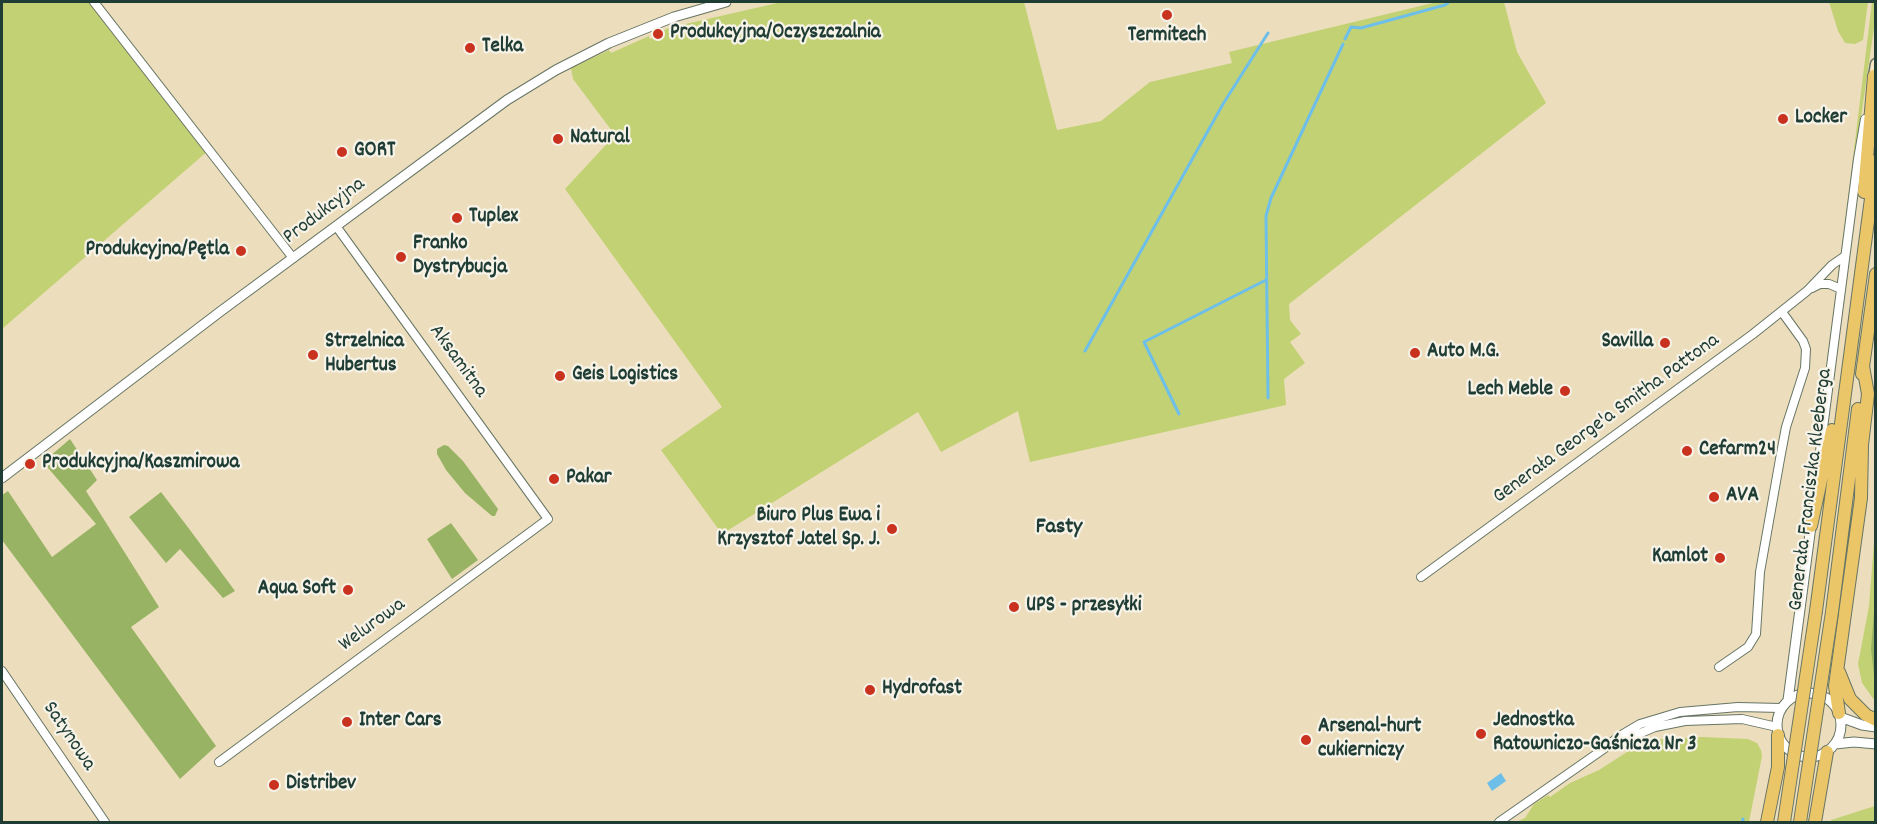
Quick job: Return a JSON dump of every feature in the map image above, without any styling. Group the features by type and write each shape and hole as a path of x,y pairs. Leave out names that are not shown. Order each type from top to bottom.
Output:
{"highway":[{"path":"1861,261 1862,215 1875,70"},
{"name":"Generała Franciszka Kleeberga","path":"1784,822 1816,611 1875,161"},
{"name":"Generała Franciszka Kleeberga","path":"1800,822 1832,612 1875,274"},
{"path":"1839,715 1835,693 1861,498 1862,445 1868,394 1863,366"},
{"path":"1811,526 1847,370"},
{"path":"1838,668 1850,699 1866,715 1875,720"},
{"path":"1767,822 1778,767 1777,731"},
{"path":"1815,822 1831,748"}],"street":[{"path":"94,2 293,258"},
{"name":"Produkcyjna","path":"2,478 493,109 556,70 620,38 674,17 726,2"},
{"path":"1788,700 1858,159 1875,70"},
{"name":"Aksamitna","path":"336,226 548,519"},
{"name":"Generała George'a Smitha Pattona","path":"1421,577 1542,491 1782,312 1811,288 1832,265 1845,256"},
{"path":"1811,288 1829,284 1841,289"},
{"path":"1719,667 1748,647 1756,634 1760,572 1780,459 1786,427 1805,368 1806,349 1803,341 1782,312"},
{"name":"Welurowa","path":"219,762 548,519"},
{"name":"Satynowa","path":"2,671 105,822"},
{"path":"1831,748 1841,728 1839,715 1828,699 1812,693 1788,700 1781,708 1777,731 1787,749 1802,757 1811,758 1831,748 1854,742 1875,744"},
{"path":"1499,822 1618,737 1640,724 1680,712 1738,707 1781,708"},
{"path":"1839,715 1862,725 1875,727"},
{"path":"1605,748 1643,731 1685,721 1742,719 1777,731"}],"green space":[{"path":"2,2 94,2 209,150 2,329"},
{"path":"782,2 1024,2 1057,130 1101,121 1150,82 1232,63 1229,52 1437,2 1504,2 1517,52 1546,103 1289,304 1290,320 1301,334 1290,342 1305,363 1284,379 1286,405 1030,462 1018,411 941,452 918,412 722,534 661,450 722,407 565,189 615,135 573,79 571,68 609,50 611,53 649,36 650,39 665,33 664,30 672,27"},
{"path":"1829,2 1868,2 1863,40 1855,44 1845,43 1838,31"},
{"path":"1872,2 1875,2 1875,21 1842,248"},
{"path":"70,439 97,480 86,491 159,607 131,627 216,746 180,779 2,540 2,495 8,491 52,557 96,524 43,462"},
{"path":"444,445 448,446 463,461 498,509 495,516 492,516 465,493 446,470 437,454 437,449"},
{"path":"161,492 235,591 223,598 180,549 166,563 129,517"},
{"path":"451,523 478,560 452,579 427,539"},
{"path":"1875,530 1875,701 1862,683 1858,664 1869,606"},
{"path":"1875,600 1876,675 1874,675 1871,649"},
{"path":"1702,737 1748,739 1757,743 1761,750 1762,756 1749,822 1516,822 1525,818 1534,804 1548,795 1550,797 1570,783 1599,770 1641,743 1648,740"},
{"path":"1875,806 1875,822 1831,822 1831,820"}],"water":[{"path":"1501,773 1506,781 1492,791 1487,783"}],"waterway":[{"path":"1345,39 1351,27 1361,28 1449,2"},
{"path":"1085,351 1223,104 1268,33"},
{"path":"1268,398 1266,216 1271,198 1343,44"},
{"path":"1179,414 1144,342 1266,280"}],"place":[{"name":"Termitech","path":"1167,15"},
{"name":"Produkcyjna/Oczyszczalnia","path":"658,34"},
{"name":"Telka","path":"470,48"},
{"name":"Locker","path":"1783,119"},
{"name":"Natural","path":"558,139"},
{"name":"GORT","path":"342,152"},
{"name":"Tuplex","path":"457,218"},
{"name":"Produkcyjna/Pętla","path":"241,251"},
{"name":"Franko Dystrybucja","path":"401,257"},
{"name":"Savilla","path":"1665,343"},
{"name":"Auto M.G.","path":"1415,353"},
{"name":"Strzelnica Hubertus","path":"313,355"},
{"name":"Geis Logistics","path":"560,376"},
{"name":"Lech Meble","path":"1565,391"},
{"name":"Cefarm24","path":"1687,451"},
{"name":"Produkcyjna/Kaszmirowa","path":"30,464"},
{"name":"Pakar","path":"554,479"},
{"name":"AVA","path":"1714,497"},
{"name":"Biuro Plus Ewa i Krzysztof Jatel Sp. J.","path":"892,529"},
{"name":"Kamlot","path":"1720,558"},
{"name":"Aqua Soft","path":"348,590"},
{"name":"UPS - przesyłki","path":"1014,607"},
{"name":"Hydrofast","path":"870,690"},
{"name":"Inter Cars","path":"347,722"},
{"name":"Jednostka Ratowniczo-Gaśnicza Nr 3","path":"1481,734"},
{"name":"Arsenal-hurt cukierniczy","path":"1306,740"},
{"name":"Distribev","path":"274,785"}],"district":[{"name":"Fasty","path":"1059,529"}]}
